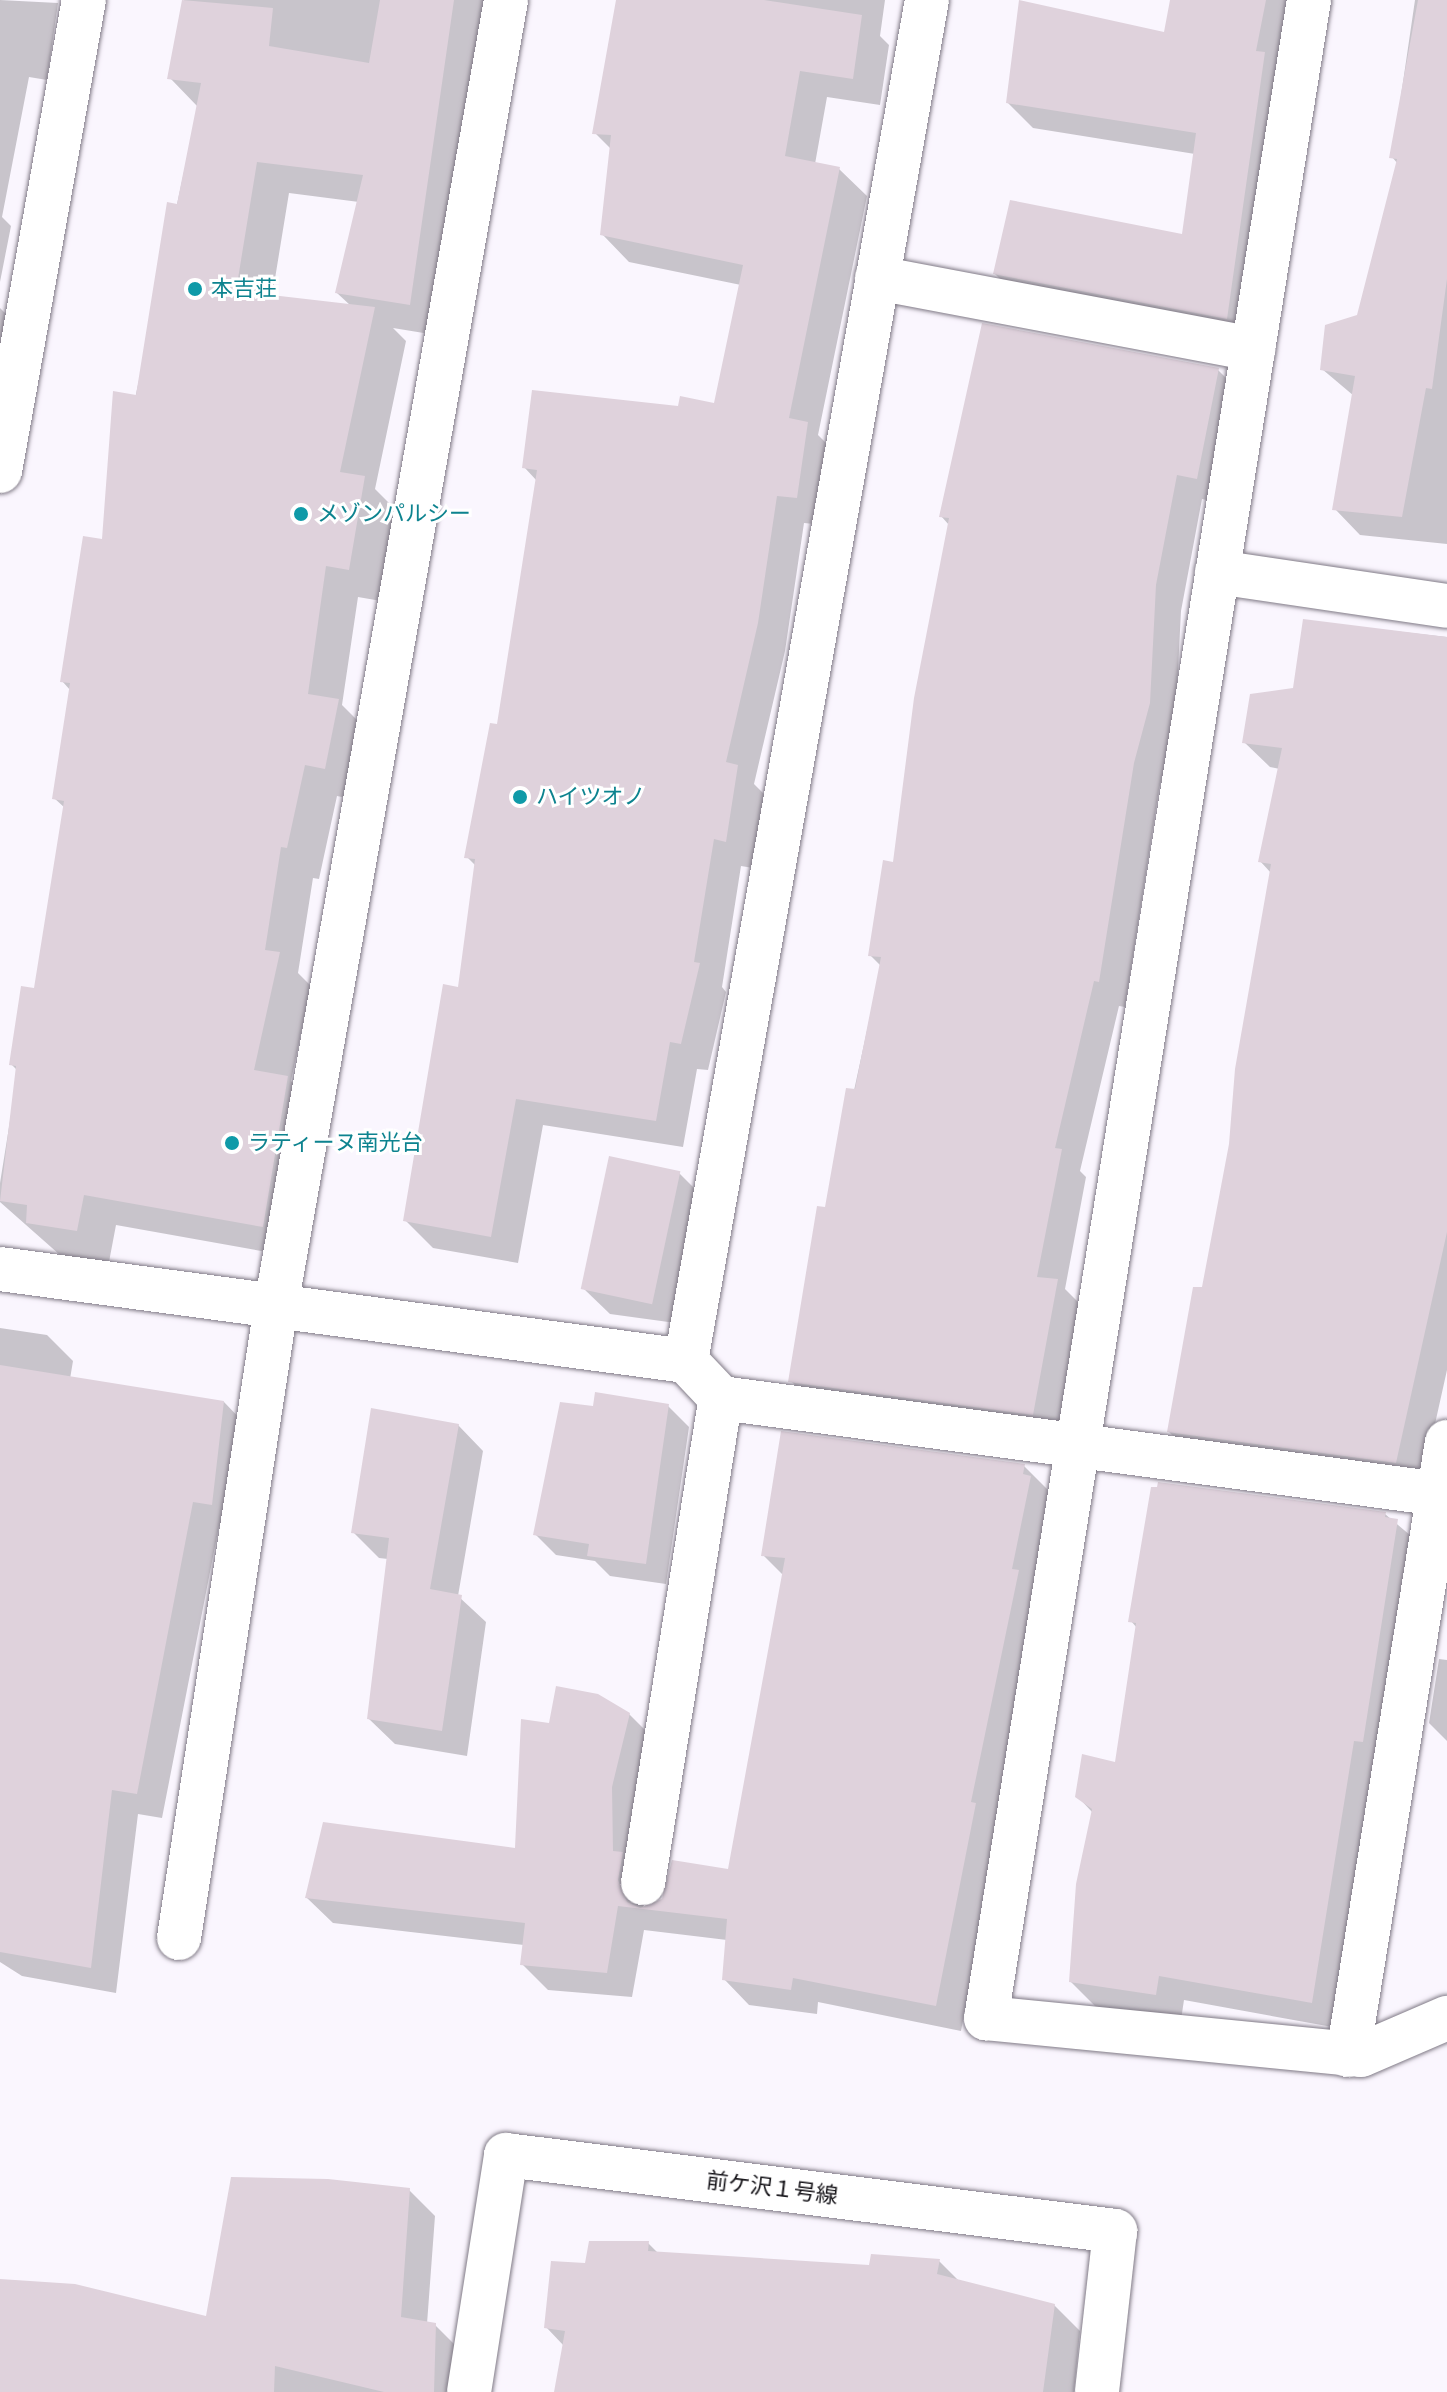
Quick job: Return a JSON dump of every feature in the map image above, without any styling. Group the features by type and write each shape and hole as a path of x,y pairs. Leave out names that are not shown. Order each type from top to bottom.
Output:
{"street":[{"path":"0,471 84,0"},
{"path":"179,1938 276,1306 506,0"},
{"path":"686,1361 927,0"},
{"path":"1309,0 986,2018 1348,2055 1361,2055 1447,2018"},
{"path":"877,278 1253,349"},
{"path":"1217,572 1447,606"},
{"path":"0,1269 686,1361 721,1398 1443,1494"},
{"path":"643,1883 721,1398"},
{"path":"1348,2055 1443,1494 1447,1442"},
{"name":"前ケ沢１号線","path":"469,2392 506,2155 1115,2231 1097,2392"}],"building":[{"path":"182,0 273,8 269,46 369,63 380,0 454,0 410,305 335,293 363,175 257,162 236,291 375,307 340,472 365,476 349,570 326,566 308,694 339,699 325,769 305,765 287,848 281,847 265,950 280,952 254,1070 288,1076 263,1227 84,1195 77,1231 26,1223 27,1205 0,1201 16,1066 9,1065 21,986 34,988 64,801 52,799 70,683 60,682 83,536 102,539 113,391 136,395 167,202 177,204 201,83 167,79"},
{"path":"616,0 764,0 862,15 853,79 800,71 785,156 840,167 789,418 808,422 797,498 777,496 758,623 726,762 738,765 726,842 714,839 694,962 700,963 681,1044 670,1042 656,1121 516,1099 491,1237 403,1221 443,984 458,987 475,859 464,858 490,723 497,724 537,470 522,468 532,390 678,406 680,396 714,403 743,265 600,235 611,135 592,134"},
{"path":"1019,0 1164,32 1170,0 1266,0 1256,51 1265,52 1227,319 993,274 1010,200 1182,234 1196,133 1006,103"},
{"path":"1418,0 1447,0 1447,279 1432,389 1426,388 1402,517 1332,510 1355,376 1320,370 1325,325 1357,315 1397,159 1389,158"},
{"path":"982,323 1219,368 1197,479 1177,475 1156,585 1150,703 1134,763 1099,982 1094,981 1055,1148 1062,1149 1037,1277 1058,1279 1033,1415 788,1382 817,1206 825,1207 846,1088 855,1089 881,957 868,956 883,860 893,862 914,698 949,518 939,517"},
{"path":"1303,619 1447,637 1447,1232 1396,1463 1167,1432 1193,1287 1202,1287 1229,1144 1235,1069 1271,864 1258,862 1282,748 1242,743 1250,694 1293,688"},
{"path":"609,1156 680,1171 652,1304 581,1289"},
{"path":"0,1365 224,1401 212,1505 193,1502 137,1794 112,1790 91,1968 0,1952"},
{"path":"595,1392 669,1404 646,1564 587,1556 589,1544 533,1535 560,1402 593,1406"},
{"path":"371,1408 459,1424 430,1589 462,1595 442,1731 367,1719 389,1538 351,1533"},
{"path":"781,1431 1025,1464 1023,1474 1031,1476 1012,1569 1019,1570 971,1802 976,1803 936,2006 793,1978 791,1990 722,1980 727,1919 618,1906 607,1973 520,1965 525,1923 305,1898 323,1822 515,1848 521,1719 549,1723 556,1686 598,1694 630,1713 612,1787 613,1851 623,1852 618,1880 627,1902 640,1908 662,1899 672,1860 728,1869 785,1558 761,1556"},
{"path":"1158,1482 1386,1512 1385,1517 1398,1519 1363,1742 1354,1741 1312,2003 1159,1976 1156,1995 1069,1982 1076,1884 1092,1809 1075,1797 1082,1754 1115,1762 1136,1623 1128,1622 1151,1487 1157,1487"},
{"path":"231,2177 328,2179 410,2188 401,2317 436,2323 434,2392 384,2392 275,2366 274,2392 0,2392 0,2279 75,2284 206,2316"},
{"path":"589,2241 649,2241 648,2251 869,2265 871,2254 940,2259 937,2274 1055,2304 1043,2392 554,2392 565,2331 544,2328 551,2261 585,2263"}],"place":[{"name":"本吉荘","path":"195,289"},
{"name":"メゾンパルシー","path":"301,514"},
{"name":"ハイツオノ","path":"520,797"},
{"name":"ラティーヌ南光台","path":"232,1143"}]}
